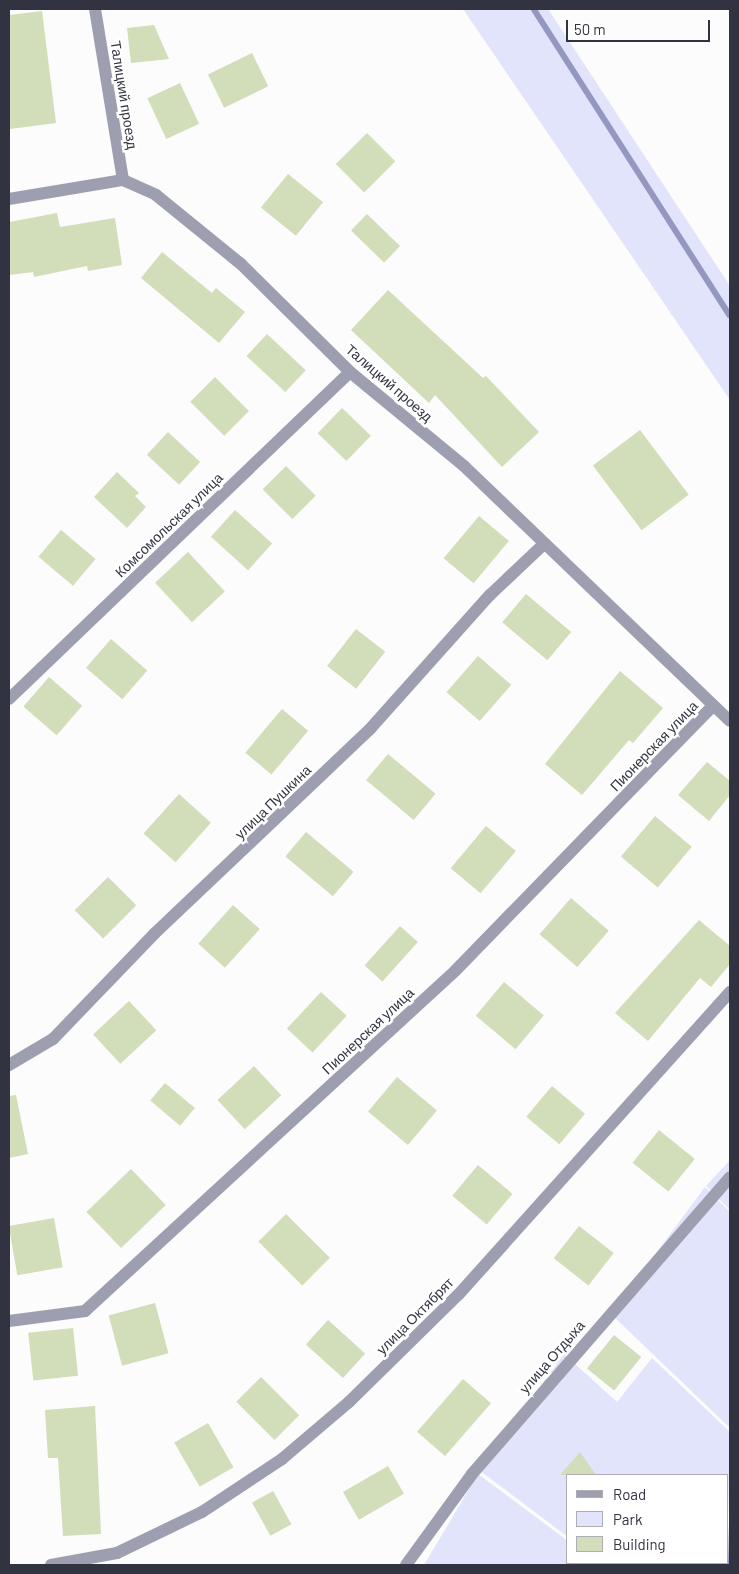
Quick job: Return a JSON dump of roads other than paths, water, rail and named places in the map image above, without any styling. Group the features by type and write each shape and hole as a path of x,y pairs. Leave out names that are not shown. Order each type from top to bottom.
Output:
{"street":[{"name":"Талицкий проезд","path":"95,9 123,180 156,195 241,264 350,372 464,466 730,721"},
{"path":"9,199 123,180"},
{"name":"Комсомольская улица","path":"9,699 350,372"},
{"name":"улица Пушкина","path":"9,1064 53,1039 154,934 370,729 490,595 544,544"},
{"name":"Пионерская улица","path":"9,1321 85,1311 455,971 713,706"},
{"name":"улица Октябрят","path":"51,1565 117,1553 202,1512 282,1459 350,1402 459,1294 730,992"},
{"name":"улица Отдыха","path":"406,1565 472,1474 730,1177"}],"water":[{"path":"730,1486 730,1565 696,1565 729,1564"}],"waterway":[{"path":"534,9 730,315"}]}
